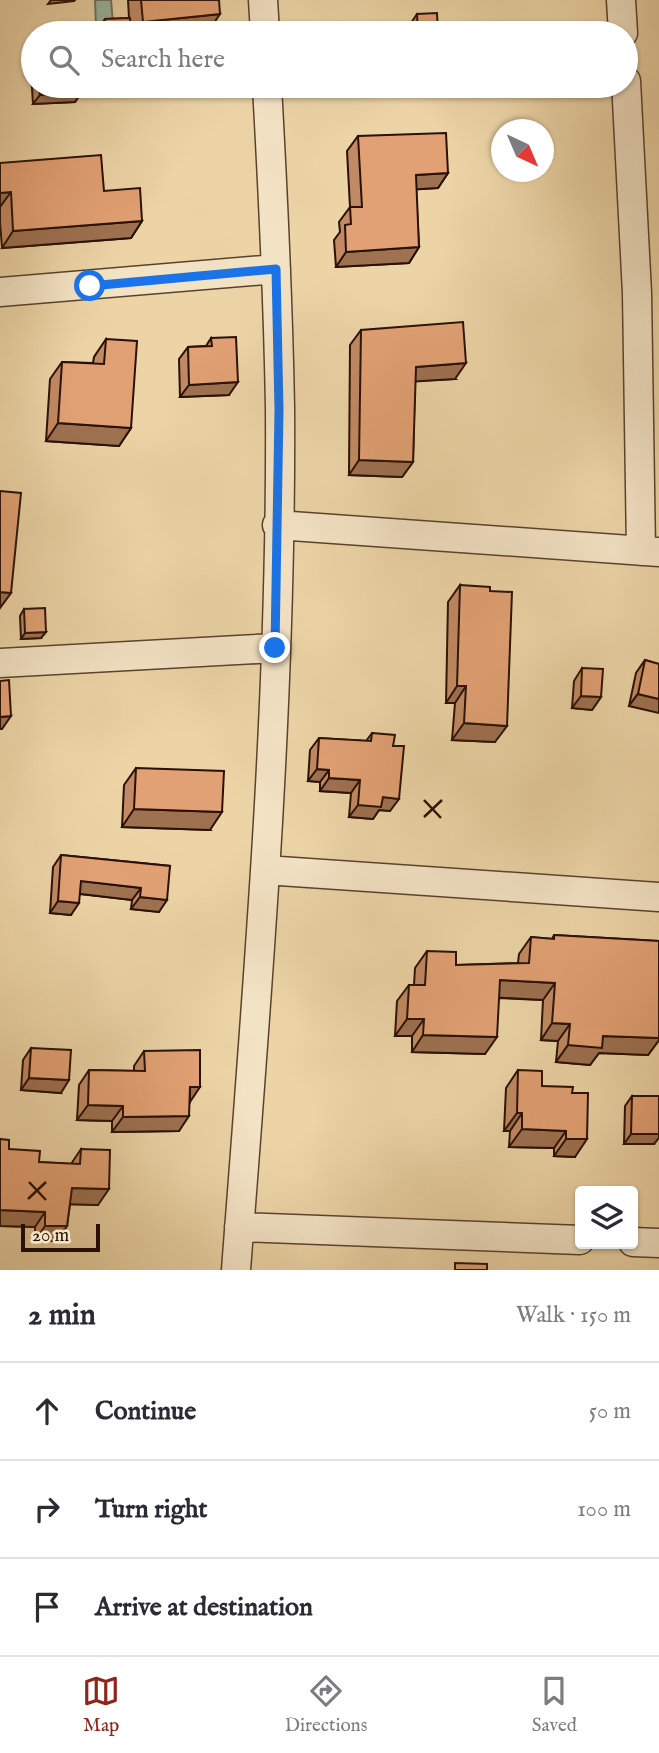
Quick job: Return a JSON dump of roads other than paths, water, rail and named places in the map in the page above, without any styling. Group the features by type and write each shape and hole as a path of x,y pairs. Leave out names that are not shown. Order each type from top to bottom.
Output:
{"street":[{"path":"263,0 264,21"},
{"path":"621,0 622,21"},
{"path":"236,1270 265,870 275,648 279,410 276,269 268,98"},
{"path":"278,525 650,552 648,294 628,98"},
{"path":"0,292 276,269"},
{"path":"0,663 275,648"},
{"path":"265,870 659,897"},
{"path":"239,1227 575,1240"},
{"path":"638,1242 659,1243"}]}
